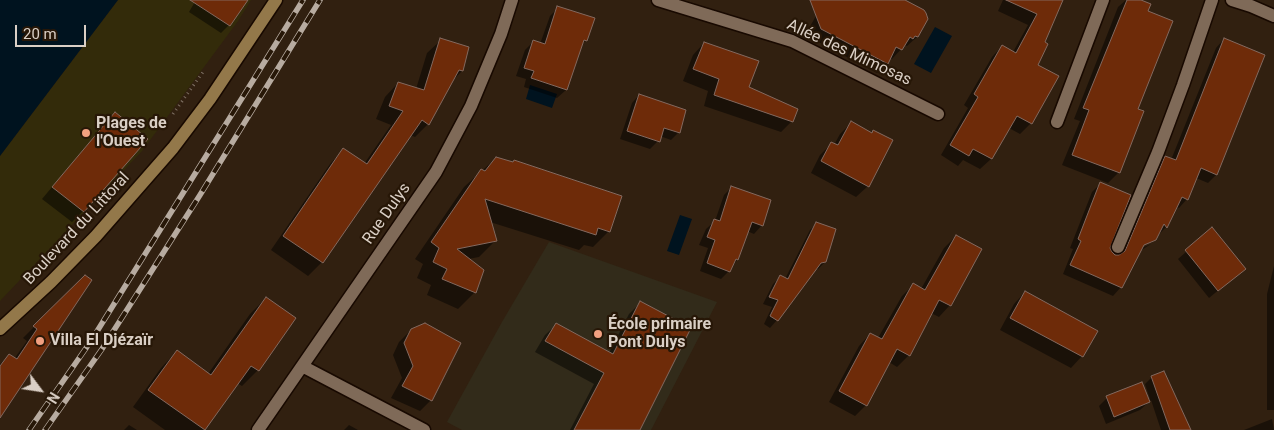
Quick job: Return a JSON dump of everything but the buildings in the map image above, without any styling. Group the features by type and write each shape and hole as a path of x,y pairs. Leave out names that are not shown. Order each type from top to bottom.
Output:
{"main road":[{"name":"Boulevard du Littoral","path":"0,329 52,282 96,236 173,148 210,99 276,0"}],"street":[{"name":"Rue Dulys","path":"258,430 436,172 472,106 501,34 512,0"},
{"name":"Allée des Mimosas","path":"658,0 792,41 938,114"},
{"path":"1057,122 1103,0"},
{"path":"1118,247 1158,152 1212,0"},
{"path":"1232,0 1274,16"},
{"path":"302,366 424,430"}],"path":[{"path":"167,122 206,68"}],"shaded area":[{"name":"École primaire Pont Dulys","path":"549,242 717,302 651,430 462,430 447,422"}],"sand":[{"name":"Plages de l'Ouest","path":"118,0 251,0 238,21 142,151 0,301 0,156"}],"water":[{"path":"0,0 118,0 0,156"},
{"path":"935,27 952,36 931,73 914,64"},
{"path":"530,85 557,94 552,108 526,99"},
{"path":"680,215 692,219 679,255 667,251"}],"railway":[{"path":"29,430 91,341 303,0"},
{"path":"45,430 102,349 200,195 320,0"}],"place":[{"name":"Plages de l'Ouest","path":"86,133"},
{"name":"École primaire Pont Dulys","path":"598,334"},
{"name":"Villa El Djézaïr","path":"40,341"}]}
